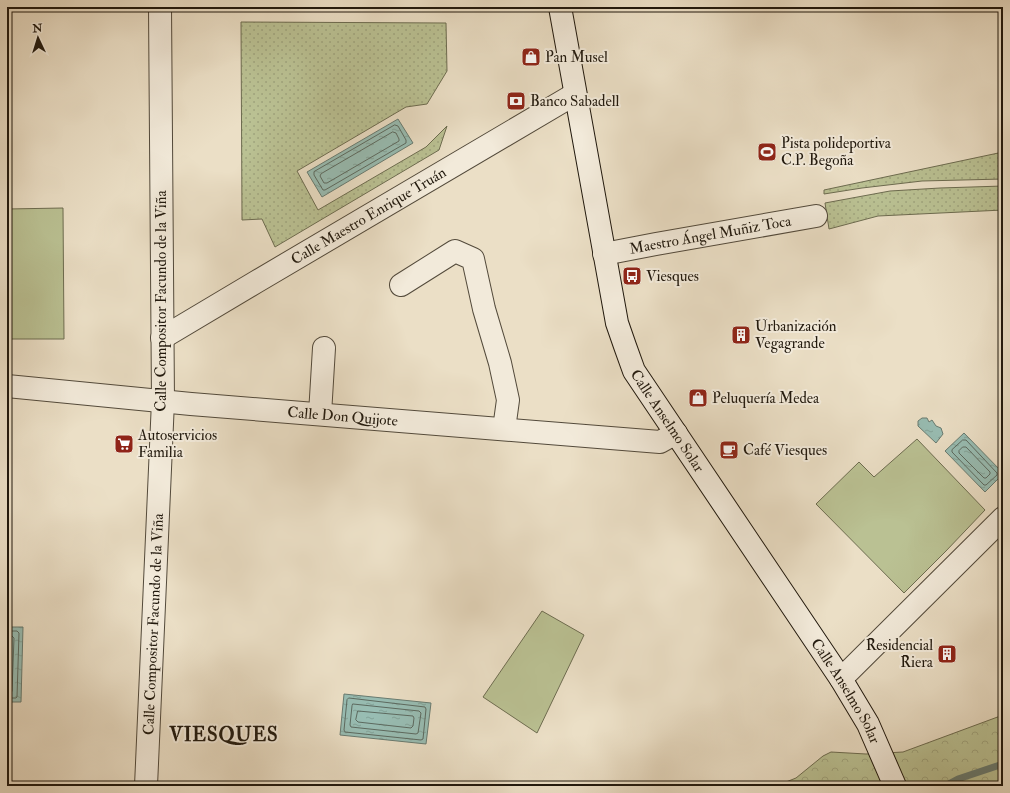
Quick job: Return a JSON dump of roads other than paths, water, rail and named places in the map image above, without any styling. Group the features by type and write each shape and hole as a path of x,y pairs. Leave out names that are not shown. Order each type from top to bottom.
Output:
{"street":[{"name":"Calle Compositor Facundo de la Viña","path":"146,786 163,401 160,7"},
{"name":"Calle Anselmo Solar","path":"560,7 604,254 618,323 634,371 842,680 868,724 894,784"},
{"name":"Calle Maestro Enrique Truán","path":"162,338 283,265 576,94"},
{"name":"Maestro Ángel Muñiz Toca","path":"604,254 816,216"},
{"path":"401,285 455,251 474,259 484,309 500,363 508,400 504,429"},
{"path":"320,414 324,348"},
{"name":"Calle Don Quijote","path":"7,386 163,401 660,442 676,434"},
{"path":"842,680 1003,518"}],"water":[{"path":"398,119 413,143 322,197 307,172"},
{"path":"922,418 927,418 929,422 932,420 936,426 941,428 943,434 936,443 918,426 918,421"},
{"path":"964,433 1003,473 985,492 945,451"},
{"path":"7,627 23,627 21,702 7,702"},
{"path":"344,694 431,703 426,744 340,735"}],"waterway":[{"path":"945,786 958,779 1003,764"}],"place":[{"name":"Pan Musel","path":"531,57"},
{"name":"Banco Sabadell","path":"516,101"},
{"name":"Pista polideportiva C.P. Begoña","path":"767,152"},
{"name":"Viesques","path":"632,276"},
{"name":"Urbanización Vegagrande","path":"741,335"},
{"name":"Peluquería Medea","path":"698,398"},
{"name":"Autoservicios Familia","path":"124,444"},
{"name":"Café Viesques","path":"729,450"},
{"name":"Residencial Riera","path":"947,654"}],"district":[{"name":"VIESQUES","path":"224,734"}]}
